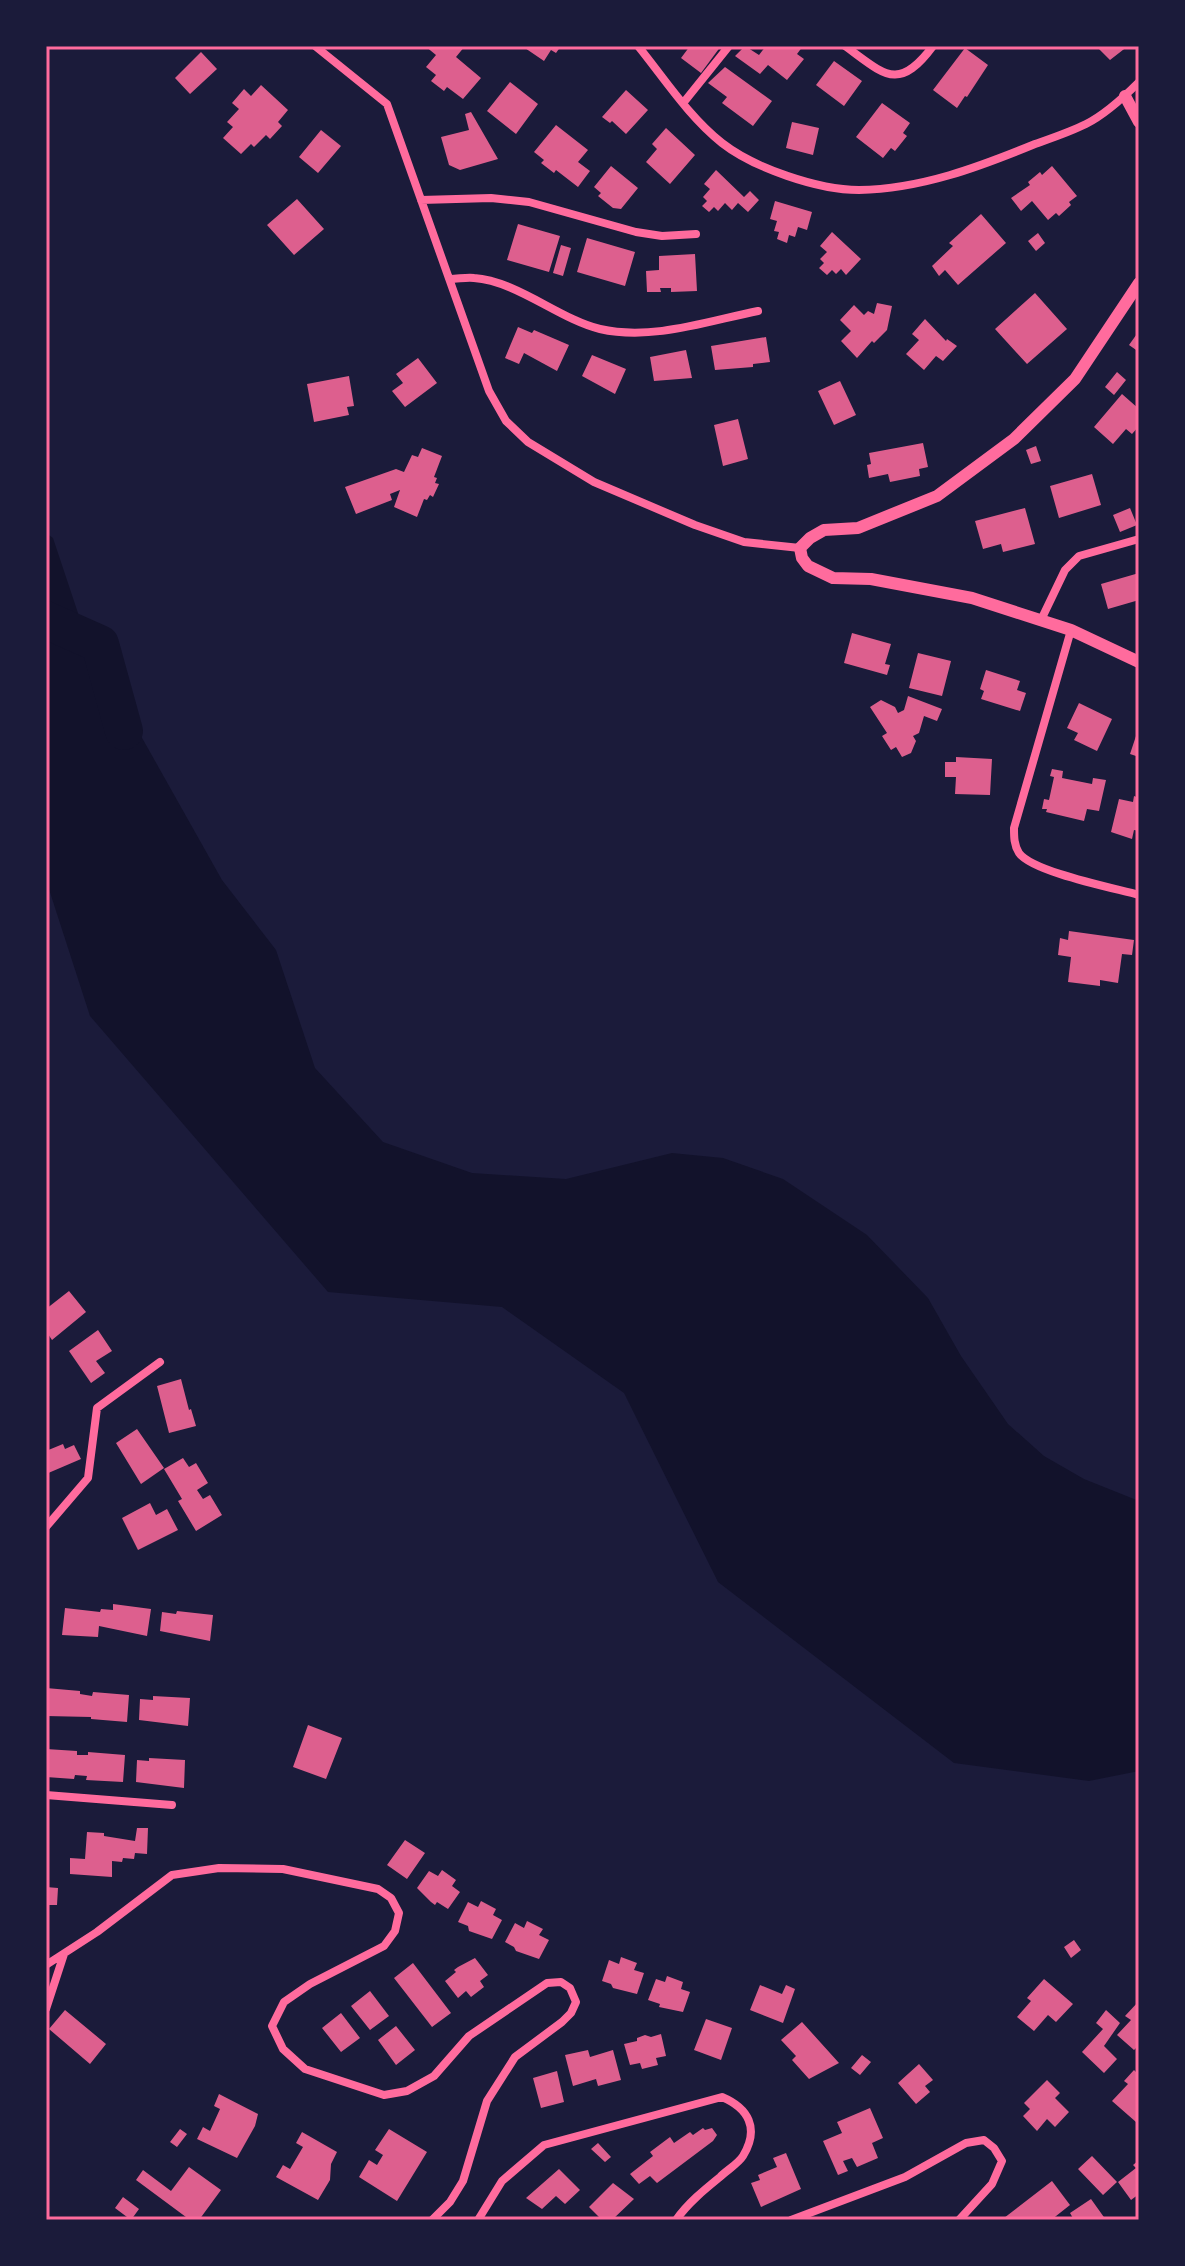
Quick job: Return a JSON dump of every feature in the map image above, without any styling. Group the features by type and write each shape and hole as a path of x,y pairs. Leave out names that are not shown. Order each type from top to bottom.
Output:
{"street":[{"path":"315,46 387,104 489,391 506,421 528,442 594,482 695,525 744,542 800,548"},
{"path":"638,46 723,143 749,159 800,180 856,190 912,185 986,164 1087,123 1139,82"},
{"path":"684,102 729,46"},
{"path":"845,46 874,67 898,76 909,73 920,64 933,46"},
{"path":"1125,96 1139,122"},
{"path":"421,200 491,198 529,202 636,232 662,236 696,234"},
{"path":"450,279 475,278 500,285 597,328 626,333 656,331 758,311"},
{"path":"800,548 824,530 858,528 937,496 1014,439 1075,379 1139,283"},
{"path":"1041,620 1065,570 1079,556 1139,539"},
{"path":"800,548 808,566 833,578 871,579 972,598 1071,630 1139,662"},
{"path":"1071,630 1014,828 1014,843 1020,854 1037,867 1139,895"},
{"path":"46,1527 88,1478 97,1408 160,1362"},
{"path":"46,1795 172,1805"},
{"path":"46,1965 97,1932 172,1875 219,1868 283,1869 378,1889 391,1898 399,1913 395,1931 384,1946 310,1984 284,2002 272,2026 283,2049 305,2069 384,2095 407,2091 434,2076 469,2036 547,1983 561,1982 570,1988 576,2002 571,2013 515,2057 487,2101 463,2181 450,2202 432,2220"},
{"path":"46,2009 64,1954"},
{"path":"478,2220 502,2181 544,2145 722,2097 738,2104 747,2113 751,2136 742,2158 687,2205 676,2220"},
{"path":"791,2220 905,2177 966,2143 984,2140 1002,2161 992,2184 959,2220"}],"shaded area":[{"path":"46,533 53,538 87,640 222,880 276,950 315,1068 383,1142 472,1173 566,1179 672,1153 723,1158 783,1179 867,1235 928,1298 961,1356 1008,1424 1044,1456 1084,1479 1139,1501 1139,1771 1089,1781 954,1763 718,1582 624,1393 502,1307 328,1292 90,1016 46,880"}],"building":[{"path":"425,46 465,46 456,57 481,78 463,99 447,87 444,91 431,81 436,75 426,67 436,55"},
{"path":"522,46 561,46 556,53 551,50 544,61"},
{"path":"690,46 721,46 701,73 681,58"},
{"path":"745,46 759,55 766,46 803,46 797,54 804,59 787,80 768,65 760,74 735,56"},
{"path":"1096,46 1128,46 1110,60"},
{"path":"965,48 988,65 957,108 933,90"},
{"path":"201,52 217,69 190,94 175,78"},
{"path":"834,61 862,81 844,106 816,85"},
{"path":"725,67 772,101 753,126 722,103 727,97 708,83"},
{"path":"510,82 538,104 516,134 487,111"},
{"path":"261,85 288,110 278,122 282,126 270,139 266,135 241,154 223,138 233,127 227,122 239,109 232,103 244,89 251,96"},
{"path":"626,90 648,110 626,134 612,121 610,123 602,117"},
{"path":"882,103 910,123 903,133 907,136 895,151 891,148 883,158 856,137"},
{"path":"471,112 498,159 460,170 449,165 441,137 469,130 465,114"},
{"path":"792,122 819,128 813,155 786,148"},
{"path":"556,125 588,150 578,162 590,171 578,187 541,163 544,160 534,152"},
{"path":"666,128 695,155 670,184 646,162 657,149 652,144"},
{"path":"321,130 341,146 318,173 299,157"},
{"path":"611,166 638,188 621,209 613,208 598,196 601,193 594,187"},
{"path":"1052,166 1077,196 1069,202 1071,205 1059,216 1056,213 1048,220 1032,201 1021,211 1011,198 1030,185 1028,182 1040,172 1042,175"},
{"path":"716,170 744,197 750,191 759,200 748,212 738,203 732,210 725,203 718,211 714,207 709,212 702,206 707,201 703,197 710,189 704,184"},
{"path":"297,199 324,229 294,255 267,225"},
{"path":"775,201 812,212 807,230 798,227 795,237 789,235 787,243 777,239 779,232 774,231 777,221 770,219"},
{"path":"981,214 1006,243 958,285 945,270 939,276 932,266 953,246 949,243"},
{"path":"518,224 560,236 549,272 507,260"},
{"path":"832,232 861,259 846,275 841,269 836,274 832,270 827,275 819,268 824,263 820,259 827,252 820,246"},
{"path":"1038,233 1045,243 1036,251 1028,241"},
{"path":"587,238 635,252 625,286 577,272"},
{"path":"561,245 571,248 563,276 553,273"},
{"path":"695,254 697,291 671,292 671,288 660,288 661,292 647,292 646,271 659,270 659,256"},
{"path":"1035,293 1067,329 1027,364 995,329"},
{"path":"877,303 892,306 887,330 857,358 841,341 851,331 840,320 854,305 864,315 868,311 874,314"},
{"path":"925,319 946,341 957,346 943,361 936,356 924,370 906,354 919,340 912,334"},
{"path":"518,327 532,333 534,330 569,345 557,371 524,353 519,364 505,358"},
{"path":"1139,331 1139,352 1129,345"},
{"path":"766,337 770,362 753,364 753,367 715,370 711,346"},
{"path":"686,350 692,378 654,381 650,357"},
{"path":"592,355 626,369 615,394 582,376"},
{"path":"418,358 437,383 405,407 392,391 403,383 396,374"},
{"path":"1117,372 1126,380 1114,395 1105,387"},
{"path":"349,376 354,406 347,407 349,415 314,422 307,384"},
{"path":"840,381 856,415 834,425 818,391"},
{"path":"1122,394 1139,409 1139,426 1132,434 1126,429 1113,444 1094,427"},
{"path":"738,419 748,459 723,466 714,425"},
{"path":"923,443 928,467 919,469 920,476 890,482 888,474 869,478 869,453"},
{"path":"1036,446 1041,461 1031,464 1026,450"},
{"path":"422,448 442,456 434,477 437,478 435,483 439,484 433,497 430,495 427,500 424,499 417,517 394,507 400,490 390,494 392,500 356,514 345,487 396,469 404,472 412,455 418,457"},
{"path":"1092,474 1101,505 1059,518 1050,486"},
{"path":"1025,508 1035,544 1003,552 1001,544 983,549 975,521"},
{"path":"1130,508 1137,525 1120,532 1113,515"},
{"path":"1139,573 1139,600 1108,609 1101,584"},
{"path":"852,633 891,644 885,664 890,665 887,675 844,663"},
{"path":"918,653 951,661 942,696 909,688"},
{"path":"986,670 1020,681 1017,690 1026,693 1020,711 981,699 984,691 980,689"},
{"path":"908,696 942,709 937,721 924,716 919,733 913,736 916,741 911,753 902,757 896,747 891,750 882,736 887,733 870,707 881,700 895,707 898,713 904,710"},
{"path":"1079,703 1112,719 1097,751 1074,740 1078,733 1067,728"},
{"path":"1139,727 1139,757 1130,754"},
{"path":"956,757 992,759 990,795 955,794 956,777 945,777 945,762 956,762"},
{"path":"1052,769 1063,771 1062,778 1092,784 1093,778 1106,780 1099,811 1087,809 1084,821 1042,809 1044,799 1049,800 1054,777 1050,776"},
{"path":"1134,796 1139,798 1139,831 1134,830 1132,839 1111,832 1119,799 1133,802"},
{"path":"1069,931 1134,940 1132,955 1122,954 1118,983 1100,980 1100,986 1068,982 1071,957 1058,955 1060,938 1068,940"},
{"path":"69,1291 86,1312 52,1340 46,1331 46,1309"},
{"path":"98,1330 112,1351 96,1361 105,1373 91,1383 69,1351"},
{"path":"181,1379 196,1426 169,1433 157,1386"},
{"path":"137,1429 164,1468 141,1484 116,1443"},
{"path":"63,1444 65,1449 74,1445 81,1459 46,1474 46,1451"},
{"path":"183,1458 189,1467 196,1463 208,1483 197,1490 203,1499 210,1495 222,1515 196,1531 164,1469"},
{"path":"150,1503 156,1515 167,1509 178,1530 138,1550 122,1518"},
{"path":"113,1604 151,1609 147,1636 99,1626 98,1637 62,1635 65,1608 100,1612 101,1609 113,1610"},
{"path":"177,1611 213,1615 210,1641 160,1631 162,1612 176,1614"},
{"path":"46,1688 80,1691 80,1694 92,1696 93,1692 129,1695 127,1722 46,1716"},
{"path":"153,1696 190,1698 188,1726 139,1720 140,1699 153,1700"},
{"path":"308,1725 342,1738 326,1779 293,1767"},
{"path":"46,1749 77,1751 77,1755 88,1755 88,1752 125,1755 123,1782 86,1780 87,1776 75,1775 74,1779 46,1777"},
{"path":"149,1758 185,1760 184,1788 136,1782 137,1760 149,1761"},
{"path":"137,1828 148,1828 147,1854 135,1853 134,1859 112,1861 112,1877 70,1874 70,1858 85,1859 87,1832 135,1841"},
{"path":"405,1840 425,1853 407,1879 387,1865"},
{"path":"442,1870 456,1880 452,1886 460,1892 448,1909 437,1902 435,1905 417,1888 429,1871 438,1876"},
{"path":"46,1887 58,1888 57,1905 46,1905"},
{"path":"481,1901 496,1909 493,1915 502,1920 492,1939 469,1931 468,1926 458,1922 468,1902 478,1907"},
{"path":"527,1921 543,1929 539,1935 549,1940 539,1959 516,1951 505,1942 515,1923 524,1928"},
{"path":"1074,1940 1081,1950 1071,1958 1064,1947"},
{"path":"621,1957 637,1963 634,1970 644,1973 637,1994 613,1988 602,1981 609,1960 619,1964"},
{"path":"475,1958 488,1975 480,1981 484,1987 471,1997 466,1991 458,1998 445,1981 456,1972 454,1970"},
{"path":"413,1963 451,2013 432,2027 394,1978"},
{"path":"667,1976 683,1982 681,1989 690,1992 683,2012 659,2007 660,2004 648,2000 656,1979 665,1982"},
{"path":"1044,1979 1073,2004 1056,2022 1048,2015 1034,2031 1017,2017 1031,2001 1027,1998"},
{"path":"760,1985 782,1994 786,1985 795,1989 783,2023 750,2010"},
{"path":"370,1991 389,2016 370,2030 351,2006"},
{"path":"1139,2001 1139,2045 1134,2050 1117,2035 1131,2020 1125,2016"},
{"path":"65,2010 106,2044 90,2064 49,2029"},
{"path":"1106,2010 1120,2023 1104,2046 1117,2059 1104,2073 1082,2052 1103,2029 1096,2023"},
{"path":"341,2013 360,2038 341,2052 322,2028"},
{"path":"706,2019 732,2028 721,2060 694,2050"},
{"path":"802,2022 839,2063 809,2079 792,2060 796,2056 781,2040"},
{"path":"396,2026 415,2050 396,2065 378,2040"},
{"path":"661,2034 666,2056 656,2058 658,2065 642,2069 640,2063 630,2065 624,2044 645,2035"},
{"path":"588,2050 590,2057 613,2050 621,2080 598,2086 596,2079 573,2086 565,2055"},
{"path":"862,2055 871,2062 860,2075 851,2068"},
{"path":"919,2064 933,2080 925,2086 930,2092 916,2104 898,2083"},
{"path":"1134,2070 1139,2075 1139,2119 1136,2122 1112,2101 1128,2084 1124,2081"},
{"path":"557,2071 564,2102 541,2108 533,2078"},
{"path":"1047,2080 1060,2093 1055,2098 1069,2112 1055,2127 1047,2119 1037,2131 1023,2116 1030,2109 1024,2103"},
{"path":"219,2094 258,2114 255,2126 237,2158 197,2139 203,2127 210,2131 220,2109 214,2106"},
{"path":"870,2108 883,2138 872,2143 878,2158 857,2167 852,2158 843,2161 848,2171 838,2175 823,2141 842,2133 837,2122"},
{"path":"703,2128 712,2128 717,2135 713,2141 657,2183 650,2176 639,2184 630,2174 653,2156 650,2152 670,2137 674,2143 690,2132 693,2135"},
{"path":"180,2129 187,2134 177,2147 170,2142"},
{"path":"389,2129 427,2152 397,2201 359,2177 369,2160 377,2165 383,2155 375,2150"},
{"path":"302,2132 337,2152 331,2164 330,2180 318,2200 276,2177 283,2165 290,2169 303,2147 296,2143"},
{"path":"598,2143 611,2157 605,2162 591,2149"},
{"path":"786,2153 801,2189 761,2207 751,2183 760,2180 758,2175 777,2167 773,2158"},
{"path":"1092,2156 1117,2182 1103,2195 1078,2169"},
{"path":"1139,2160 1139,2194 1131,2200 1118,2182 1136,2168 1133,2165"},
{"path":"189,2167 221,2190 199,2220 190,2220 136,2180 143,2170 171,2191"},
{"path":"559,2169 580,2190 565,2204 556,2196 542,2209 526,2198"},
{"path":"1052,2181 1070,2205 1051,2220 1004,2218"},
{"path":"613,2183 634,2199 612,2220 602,2220 589,2207"},
{"path":"123,2197 139,2209 131,2220 115,2208"},
{"path":"1091,2199 1106,2220 1074,2220 1070,2213"}],"waterway":[{"path":"46,620 100,644 124,731"}]}
